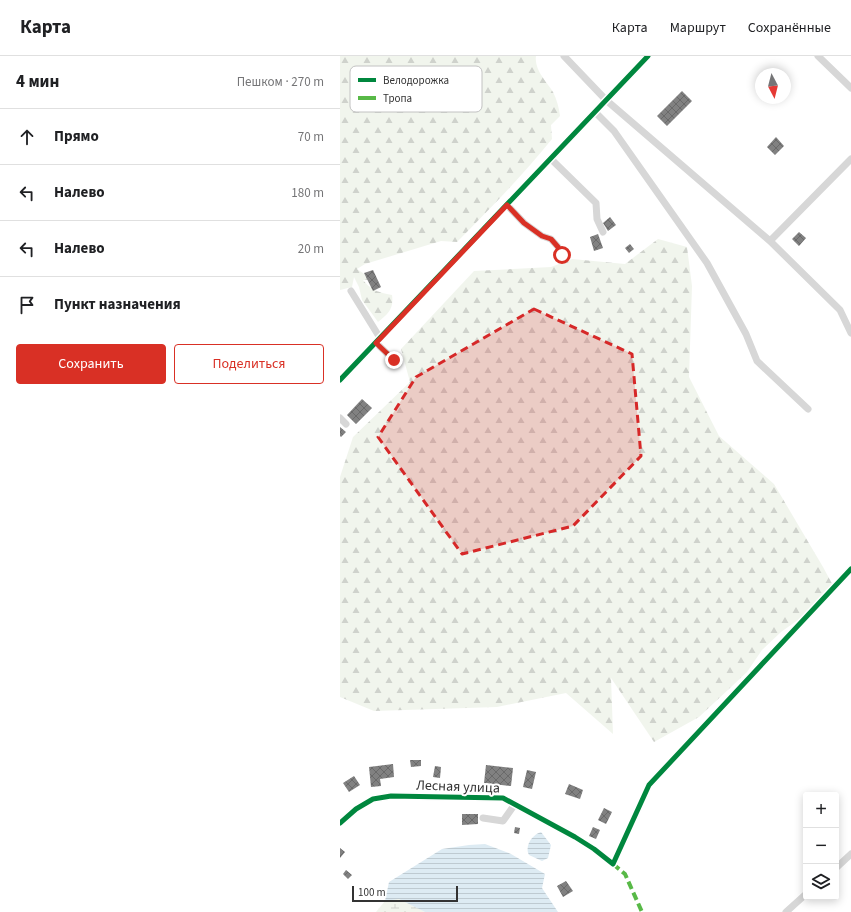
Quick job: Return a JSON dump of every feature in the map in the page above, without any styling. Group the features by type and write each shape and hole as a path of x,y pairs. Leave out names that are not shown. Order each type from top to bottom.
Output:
{"street":[{"path":"564,56 606,100 770,241 840,310 851,333"},
{"path":"340,380 648,56"},
{"path":"818,56 851,88"},
{"path":"595,112 614,131 707,263 746,334 757,361 808,409"},
{"path":"551,159 596,203 597,220 603,232"},
{"path":"770,241 851,159"},
{"path":"507,205 524,223 542,236 551,239 558,247 562,255"},
{"path":"351,291 378,340 394,360"},
{"path":"340,418 346,424"},
{"name":"Лесная улица","path":"340,823 356,809 373,799 391,796 503,798 581,841 613,864 649,785 851,569"},
{"path":"483,818 503,821 515,804"},
{"path":"839,865 851,854"},
{"path":"786,912 803,897"}],"highlighted area":[{"path":"534,309 632,354 641,456 573,526 462,554 378,437 416,377"}],"green space":[{"path":"340,56 536,56 539,71 553,92 557,101 560,116 551,125 552,139 530,166 457,242 441,241 365,264 357,269 373,280 363,280 369,287 379,292 392,295 390,311 378,322 362,300 359,287 354,277 352,287 340,290"},
{"path":"658,239 687,247 692,286 689,377 719,436 774,484 836,591 781,632 762,650 747,672 699,717 654,742 611,678 613,734 566,693 497,707 374,711 340,697 340,477 353,437 410,382 401,349 474,271 551,267 572,259 625,264"},
{"path":"399,898 425,912 376,912 385,901"}],"shaded area":[{"path":"541,832 551,845 548,858 542,861 529,855 528,852 528,844 535,835"},
{"path":"485,844 511,854 545,874 542,888 558,912 425,912 399,899 385,901 389,882 442,849"}],"building":[{"path":"682,91 692,101 667,126 657,116"},
{"path":"776,137 784,146 775,155 767,147"},
{"path":"610,217 616,225 608,231 603,223"},
{"path":"799,232 806,238 799,246 792,239"},
{"path":"598,234 603,248 594,251 590,237"},
{"path":"630,244 634,249 629,253 625,248"},
{"path":"373,270 381,287 373,291 364,273"},
{"path":"362,399 372,408 356,424 347,415"},
{"path":"340,427 346,432 341,437 340,436"},
{"path":"410,760 421,760 421,766 411,767"},
{"path":"393,764 394,777 380,779 381,786 371,787 369,767"},
{"path":"486,765 513,768 511,786 484,783"},
{"path":"435,766 441,767 440,778 433,777"},
{"path":"527,770 536,772 532,789 523,787"},
{"path":"354,776 360,785 349,792 343,783"},
{"path":"569,784 583,790 580,799 565,794"},
{"path":"604,808 612,812 606,824 598,820"},
{"path":"462,814 478,814 478,824 462,825"},
{"path":"515,827 520,828 519,834 514,833"},
{"path":"593,827 600,830 596,839 589,836"},
{"path":"340,848 345,852 340,858"},
{"path":"346,870 352,875 348,879 343,874"},
{"path":"566,881 573,891 563,897 557,886"}],"marked path":[{"path":"613,864 625,874 642,912"}],"cycle path":[{"path":"340,380 648,56"},
{"path":"340,823 356,809 373,799 391,796 503,798 575,837 594,849 613,864 649,785 851,569"}],"route":[{"path":"394,360 376,343 507,205 524,223 542,236 551,239 558,247 562,255"}]}
